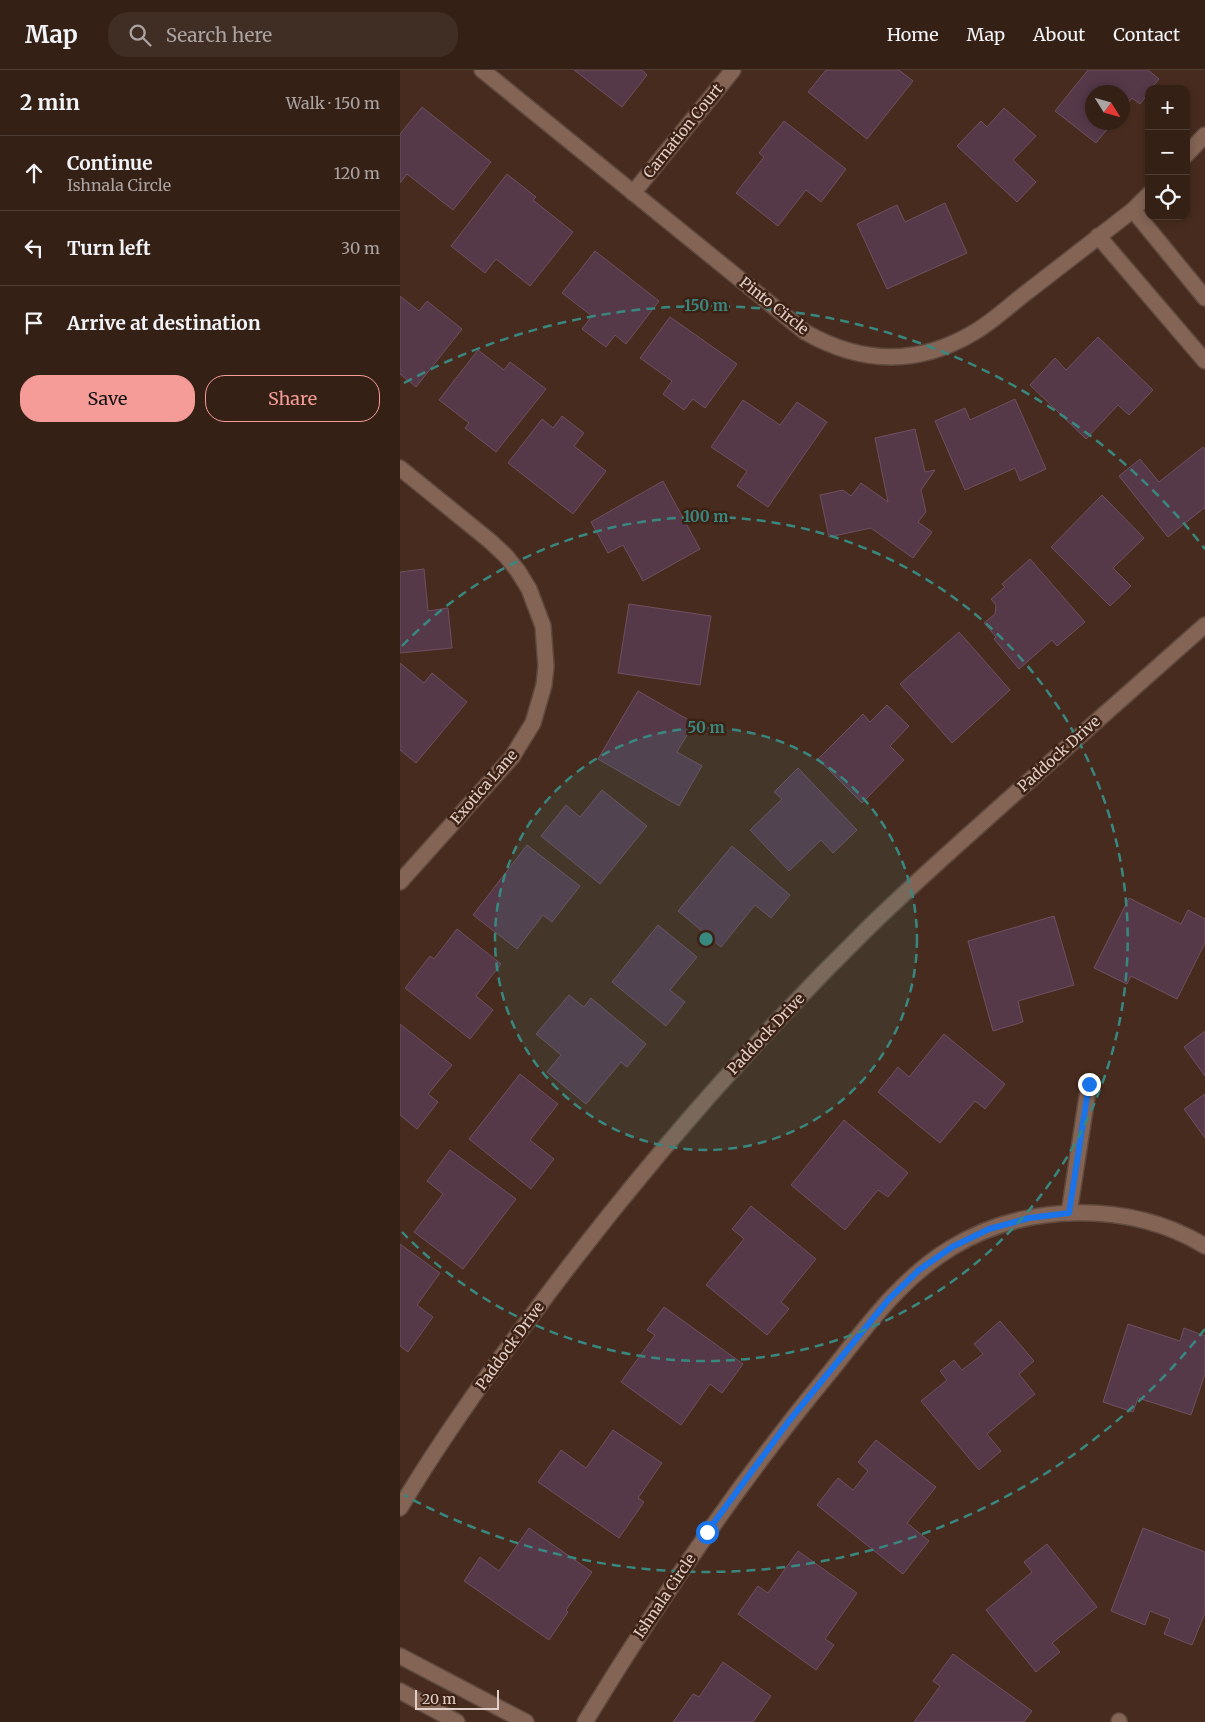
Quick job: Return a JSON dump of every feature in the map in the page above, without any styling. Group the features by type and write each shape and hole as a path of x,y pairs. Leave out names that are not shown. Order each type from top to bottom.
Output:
{"street":[{"name":"Pinto Circle","path":"482,70 805,332 840,350 860,355 880,357 909,356 938,350 974,332 1133,210 1145,198"},
{"name":"Carnation Court","path":"632,193 733,70"},
{"path":"1190,151 1205,135"},
{"path":"1133,210 1205,298"},
{"path":"1098,236 1205,361"},
{"name":"Exotica Lane","path":"400,468 490,541 518,571 528,589 542,626 546,666 544,685 533,723 512,757 400,882"},
{"name":"Paddock Drive","path":"400,1508 493,1367 580,1251 670,1139 767,1031 920,878 1205,625"},
{"path":"1069,1213 1089,1084"},
{"name":"Ishnala Circle","path":"586,1722 630,1647 707,1532 789,1421 889,1299 919,1270 952,1247 989,1229 1029,1218 1069,1213 1111,1214 1152,1223 1205,1246"},
{"path":"400,1656 526,1722"},
{"path":"400,1691 457,1722"}],"building":[{"path":"574,70 642,70 647,75 622,107"},
{"path":"826,70 899,70 913,81 867,139 808,92"},
{"path":"1088,70 1148,70 1159,79 1154,85 1145,85 1145,97 1140,104 1132,98 1130,100 1130,85 1085,85 1085,130 1107,130 1096,143 1055,111"},
{"path":"422,107 491,162 453,210 407,174 400,183 400,134"},
{"path":"1004,108 1036,136 1013,160 1036,182 1017,202 957,146 981,121 987,127"},
{"path":"784,121 846,169 821,202 806,190 778,226 736,193 764,157 759,153"},
{"path":"507,174 536,197 533,200 573,232 530,286 496,259 485,273 451,246"},
{"path":"945,203 967,253 887,289 857,224 897,205 905,222"},
{"path":"595,251 659,301 626,344 615,335 606,347 582,329 592,316 562,293"},
{"path":"400,296 419,311 427,301 462,329 416,387 400,374"},
{"path":"670,317 737,364 705,408 693,399 684,410 663,394 672,381 640,358"},
{"path":"1098,337 1153,390 1129,415 1118,405 1086,439 1030,385 1055,358 1066,370"},
{"path":"478,350 504,370 510,362 546,389 496,452 465,428 469,423 439,400"},
{"path":"1015,399 1046,469 1020,481 1015,468 965,490 935,421 965,408 970,420"},
{"path":"743,400 780,425 797,402 827,422 768,507 737,486 747,471 711,447"},
{"path":"562,416 584,433 574,446 606,471 573,514 508,463 542,419 553,428"},
{"path":"915,429 925,472 935,470 921,490 926,512 918,522 932,532 913,558 871,528 829,537 820,495 843,490 851,496 861,483 888,502 875,438"},
{"path":"1203,447 1205,450 1205,509 1168,537 1119,476 1140,459 1159,482"},
{"path":"663,481 700,549 643,581 623,545 608,553 591,522"},
{"path":"1102,495 1144,538 1113,568 1131,586 1110,606 1051,547"},
{"path":"1030,559 1085,622 1057,646 1052,640 1019,669 994,639 996,637 984,623 995,614 996,605 991,599 1005,587 1002,584"},
{"path":"424,569 428,611 448,608 452,648 400,653 400,572"},
{"path":"629,604 711,616 700,685 618,673"},
{"path":"959,632 1010,690 952,743 900,684"},
{"path":"400,663 424,683 432,673 467,702 416,763 400,750"},
{"path":"638,691 694,723 677,752 702,766 679,806 598,759"},
{"path":"887,705 909,726 890,746 904,760 862,803 818,759 863,714 870,722"},
{"path":"798,768 857,830 833,853 821,840 789,871 750,830 782,799 774,792"},
{"path":"602,790 647,826 600,884 541,836 566,805 580,817"},
{"path":"527,845 580,886 552,922 543,915 517,949 473,915"},
{"path":"732,846 790,895 771,918 755,905 721,947 678,911"},
{"path":"1129,898 1181,924 1188,910 1205,919 1205,943 1177,999 1131,976 1127,984 1094,968"},
{"path":"1054,916 1074,985 1018,1001 1023,1022 993,1031 968,941"},
{"path":"658,925 697,957 670,990 685,1002 666,1026 612,982"},
{"path":"457,929 501,964 476,996 493,1010 470,1039 405,988 430,956 434,959"},
{"path":"569,995 584,1007 591,998 646,1044 627,1067 621,1062 586,1104 547,1072 561,1055 536,1034"},
{"path":"400,1024 452,1065 428,1094 438,1102 417,1129 400,1115"},
{"path":"1205,1031 1205,1076 1184,1047"},
{"path":"944,1034 1005,1084 985,1109 975,1101 940,1143 878,1092 898,1067 909,1077"},
{"path":"520,1074 558,1104 530,1140 554,1159 531,1189 469,1139"},
{"path":"1205,1094 1205,1138 1184,1109"},
{"path":"844,1120 908,1173 888,1197 878,1190 845,1230 791,1185"},
{"path":"450,1150 516,1199 463,1269 414,1232 443,1194 427,1181"},
{"path":"751,1206 816,1259 781,1302 789,1309 767,1335 706,1285 744,1239 732,1229"},
{"path":"400,1244 440,1273 417,1305 433,1317 408,1352 400,1346"},
{"path":"664,1307 743,1364 722,1393 710,1384 681,1425 621,1382 655,1335 647,1330"},
{"path":"1000,1321 1034,1361 1019,1374 1035,1394 987,1434 1001,1451 979,1470 921,1401 947,1380 940,1371 954,1360 962,1370 983,1354 974,1344"},
{"path":"1128,1324 1180,1341 1184,1328 1205,1336 1205,1374 1191,1415 1138,1398 1133,1412 1103,1402"},
{"path":"613,1430 662,1463 638,1498 644,1502 619,1538 538,1482 561,1450 586,1468"},
{"path":"876,1440 936,1487 907,1523 929,1541 903,1574 817,1505 838,1478 853,1490 868,1471 858,1462"},
{"path":"529,1528 592,1572 566,1610 568,1612 549,1640 464,1581 480,1557 499,1571"},
{"path":"1143,1528 1205,1552 1205,1613 1192,1645 1164,1634 1170,1619 1150,1611 1145,1625 1111,1611"},
{"path":"1047,1544 1097,1607 1052,1643 1060,1652 1036,1672 986,1610 1032,1572 1024,1562"},
{"path":"798,1551 857,1593 825,1639 834,1645 816,1670 738,1614 758,1586 768,1593"},
{"path":"953,1654 1032,1711 1024,1722 914,1722 940,1686 933,1681"},
{"path":"723,1662 771,1696 753,1722 673,1722 693,1694 699,1697"}],"route":[{"path":"707,1532 789,1421 889,1299 919,1270 952,1247 989,1229 1029,1218 1069,1213 1089,1084"}]}
